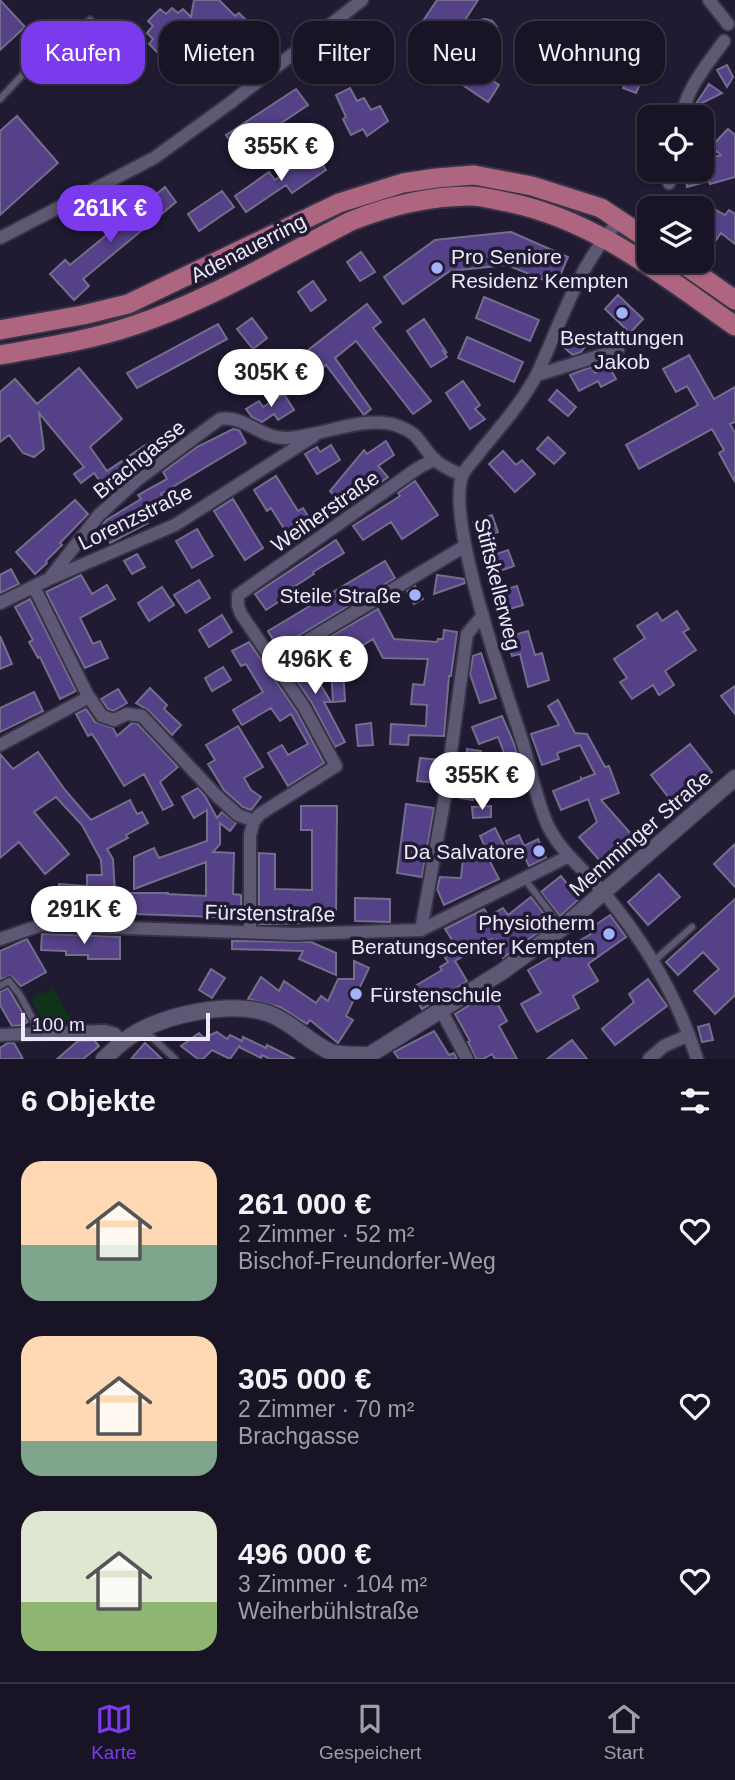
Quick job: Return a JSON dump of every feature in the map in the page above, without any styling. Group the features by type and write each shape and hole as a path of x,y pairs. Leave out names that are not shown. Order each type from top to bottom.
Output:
{"main road":[{"name":"Adenauerring","path":"0,331 128,304 339,203 402,183 474,175 532,186 589,204 637,232"},
{"name":"Adenauerring","path":"3,355 90,339 136,325 184,306 351,221 379,210 441,197 473,195 534,207 604,237 735,326"},
{"path":"696,273 735,300"}],"street":[{"path":"0,238 155,158 362,0"},
{"path":"685,105 698,78 730,44 722,35 732,24 709,0"},
{"path":"462,475 537,375 579,276 604,237 620,220"},
{"path":"0,331 3,355"},
{"path":"537,375 618,350"},
{"name":"Brachgasse","path":"49,579 99,515 137,480 220,419 233,417 271,438 317,435 365,423 393,424 419,437 435,459 446,468 462,475"},
{"name":"Lorenzstraße","path":"0,603 175,525 317,435"},
{"name":"Weiherstraße","path":"275,660 241,614 238,595 435,459"},
{"name":"Stiftskellerweg","path":"462,475 459,505 465,546 483,615 548,825 568,857 604,892 654,961 670,989 697,1059"},
{"path":"250,932 250,835 254,821 260,814 336,766 275,660 465,546"},
{"path":"34,587 89,697 102,716 114,720 134,713 142,716 238,816 254,821"},
{"path":"421,930 445,796 467,634 483,615"},
{"path":"0,745 89,697"},
{"name":"Memminger Straße","path":"366,1057 562,928 735,778"},
{"name":"Fürstenstraße","path":"0,939 41,925 324,934 421,930 568,857"},
{"path":"109,1057 122,1042 142,1029 186,1015 236,1009 267,1013 298,1029 333,1056 366,1057"},
{"path":"441,1010 467,1059"},
{"path":"1,1032 104,1031 115,1034 122,1042"},
{"path":"649,1059 664,1046 689,1035"}],"lane":[{"path":"0,99 27,71 90,20"},
{"path":"524,878 562,928"},
{"path":"654,961 692,927"},
{"path":"0,986 9,981 20,995 40,1033"},
{"path":"142,1029 175,1059"}],"green space":[{"path":"53,988 71,1020 42,1022 31,999"}],"building":[{"path":"0,0 21,23 21,31 0,50"},
{"path":"194,0 219,0 235,16 239,13 247,21 159,21 159,54 149,44 153,39 147,33 153,26 148,21 160,9 166,14 172,8 178,13 183,9 191,17"},
{"path":"437,0 478,0 464,21 423,21"},
{"path":"727,65 733,77 727,87 717,70"},
{"path":"461,84 499,85 488,102"},
{"path":"625,84 640,84 636,93 623,88"},
{"path":"709,84 722,93 698,105 695,105"},
{"path":"350,88 357,101 364,98 371,110 380,106 388,121 367,136 363,129 351,135 343,119 346,117 336,95"},
{"path":"296,89 308,105 238,152 226,135"},
{"path":"17,116 58,163 0,215 0,131"},
{"path":"728,129 735,135 735,177 710,184 714,182 714,157 721,155 714,149 714,144"},
{"path":"315,153 326,170 292,193 286,185 246,212 235,196 269,172 275,180"},
{"path":"686,182 705,182 687,187"},
{"path":"165,187 176,202 83,279 89,286 74,300 50,274 65,260 70,265"},
{"path":"222,191 234,207 199,231 188,214"},
{"path":"714,209 725,215 729,210 735,214 735,244 721,233 716,240"},
{"name":"Pro Seniore Residenz Kempten","path":"511,232 568,257 556,285 507,265 450,271 403,304 384,277 435,240"},
{"path":"361,252 375,272 360,281 347,262"},
{"path":"313,281 326,300 311,311 298,292"},
{"path":"618,295 643,319 630,333 605,309"},
{"path":"484,297 539,320 530,341 476,318"},
{"path":"367,304 381,322 373,328 431,401 413,414 356,341 335,358 371,409 364,415 326,365 321,369 307,351"},
{"path":"252,318 267,338 253,349 237,329"},
{"path":"424,319 447,353 442,350 447,357 431,367 407,331"},
{"path":"218,324 227,339 137,388 127,373"},
{"path":"570,329 588,343 581,352 573,355 560,344"},
{"path":"467,337 523,362 514,382 458,358"},
{"path":"689,355 714,399 735,387 735,422 730,424 735,433 735,482 719,453 724,450 712,429 639,469 626,445 698,405 687,386 676,392 663,369"},
{"path":"609,366 616,379 601,387 598,381 579,391 570,375 591,367 595,373"},
{"path":"79,368 122,419 90,447 107,471 150,442 157,454 109,494 94,473 81,483 74,474 84,467 39,413 44,449 34,457 23,453 9,435 0,442 0,392 15,379 37,404"},
{"path":"463,381 480,405 475,409 485,419 470,429 446,393"},
{"path":"557,390 576,407 568,416 549,400"},
{"path":"284,394 294,410 278,420 274,414 262,422 252,417 246,409 259,401 263,407"},
{"path":"233,429 239,430 246,443 161,494 165,502 143,514 148,523 110,543 101,527 105,521 141,499 138,495 167,479 163,472 197,447"},
{"path":"548,437 565,453 554,464 537,449"},
{"path":"386,441 394,455 378,466 388,477 345,508 330,491 364,450 367,454"},
{"path":"331,445 340,460 317,474 305,454 317,447 320,452"},
{"path":"503,451 516,465 522,460 535,474 515,492 489,464"},
{"path":"276,476 298,511 303,508 316,529 293,543 271,508 267,511 254,490"},
{"path":"415,481 438,515 402,539 391,522 363,540 353,526 400,496 398,493"},
{"path":"233,499 263,548 245,560 214,511"},
{"path":"75,500 88,514 35,574 16,552"},
{"path":"492,515 498,532 478,538 473,522"},
{"path":"197,529 213,556 192,568 176,541"},
{"path":"336,540 344,553 313,572 314,574 286,592 289,595 266,610 255,594"},
{"path":"508,550 514,566 494,573 488,557"},
{"path":"137,554 145,567 132,574 124,561"},
{"path":"385,561 395,578 278,648 268,631"},
{"path":"11,569 19,584 0,593 0,575"},
{"path":"81,575 92,594 107,585 115,599 80,618 93,644 100,641 108,658 85,668 46,592"},
{"path":"437,575 464,579 465,583 434,594"},
{"path":"199,580 210,598 186,613 174,595"},
{"name":"Steile Straße","path":"415,586 423,599 414,604 407,591"},
{"path":"517,586 523,605 503,611 497,592"},
{"path":"162,587 174,605 149,621 138,603"},
{"path":"30,599 76,691 60,699 40,657 38,658 29,642 33,640 15,607"},
{"path":"378,609 394,639 437,642 438,639 443,639 444,630 457,632 449,676 444,736 409,735 408,745 390,744 391,724 426,726 427,705 411,704 413,684 424,685 428,659 383,658 373,639 342,658 330,637"},
{"path":"677,611 689,629 683,632 696,650 665,671 674,685 659,695 653,685 632,699 620,682 627,678 614,659 645,638 637,626 657,613 662,621"},
{"path":"222,615 232,632 209,647 199,630"},
{"path":"528,631 535,655 542,653 549,680 528,687 520,654 512,656 507,637"},
{"path":"0,636 12,664 0,669"},
{"path":"249,642 297,712 324,763 288,786 268,753 282,745 288,755 308,744 291,714 280,721 271,708 242,725 233,710 263,692 246,664 241,666 232,651"},
{"path":"481,653 496,698 480,703 470,674 473,656"},
{"path":"302,654 331,702 324,702 345,742 335,747 312,703 285,664"},
{"path":"223,667 231,680 212,691 205,678"},
{"path":"343,667 345,701 333,702 331,668"},
{"path":"735,686 735,714 721,696"},
{"path":"150,688 167,705 164,709 181,725 172,735 148,710 136,703"},
{"path":"118,689 127,703 113,711 108,709 101,699"},
{"path":"34,692 43,711 0,732 0,708"},
{"path":"558,700 575,733 587,734 605,767 609,766 619,793 601,800 639,843 608,870 579,837 597,822 588,799 561,810 553,791 595,774 580,745 557,753 559,759 542,765 531,734 559,725 548,706"},
{"path":"86,709 95,722 113,728 117,736 132,723 138,724 178,767 160,782 173,805 163,810 144,774 124,786 92,734 88,736 76,714"},
{"path":"502,716 515,746 525,786 512,791 502,765 508,763 498,737 479,744 472,727"},
{"path":"371,723 373,745 358,746 356,725"},
{"path":"238,726 263,767 244,778 251,790 261,797 251,810 243,807 224,790 208,764 215,760 206,745"},
{"path":"690,744 712,772 673,803 651,775"},
{"path":"467,749 481,751 473,800 460,798"},
{"path":"38,752 91,820 130,800 137,814 142,812 148,823 107,849 113,859 115,893 206,896 206,862 134,889 134,857 154,848 159,858 207,841 207,810 194,818 182,797 198,788 217,818 222,812 236,823 230,831 220,823 220,844 213,852 234,853 233,894 241,895 241,918 57,911 59,884 87,886 87,875 102,875 101,860 82,825 56,797 34,812 69,854 45,874 19,842 0,858 0,754 13,769"},
{"path":"420,758 440,760 438,783 417,781"},
{"path":"406,804 434,808 422,877 397,873"},
{"path":"301,806 337,806 336,917 328,917 328,923 259,924 259,853 275,854 275,889 312,890 312,830 301,830"},
{"path":"491,806 491,817 473,818 472,807"},
{"path":"495,828 505,848 489,856 480,836"},
{"path":"519,835 524,846 538,839 546,858 529,866 522,851 512,855 506,841"},
{"path":"735,844 735,887 714,864"},
{"path":"464,848 484,850 499,879 444,905 437,889 440,877 461,878"},
{"path":"659,874 680,897 648,925 628,902"},
{"path":"561,876 579,899 560,916 541,892"},
{"path":"531,897 551,923 503,958 492,939 455,961 467,981 422,1009 410,989 442,970 440,967 448,962 441,951 454,943 445,929 484,909 489,916 503,908 508,915"},
{"path":"355,898 390,899 390,922 355,921"},
{"path":"735,899 735,995 715,1014 694,991 719,969 703,952 678,975 666,962"},
{"path":"610,915 626,937 588,964 598,981 573,996 579,1008 537,1032 521,1004 541,993 528,970 591,934 588,930"},
{"path":"42,934 120,937 120,959 88,959 88,955 66,955 66,951 41,950"},
{"path":"27,939 46,972 21,986 11,976 0,979 0,951"},
{"path":"232,941 311,942 336,953 336,975 299,959 303,951 232,949"},
{"path":"354,961 369,968 346,1016 353,1020 338,1043 310,1020 307,1024 280,1007 248,999 261,977 279,991 284,981 316,1003 321,996 328,1001 338,979 354,979"},
{"path":"211,969 225,978 212,998 199,990"},
{"path":"648,979 667,1006 615,1045 602,1029 634,1002 629,994"},
{"path":"8,988 28,1022 23,1025 12,1026 0,1005 0,992"},
{"path":"491,992 507,1021 499,1026 517,1059 495,1059 492,1054 476,1059 468,1042 470,1041 455,1014"},
{"path":"709,1024 713,1040 702,1042 698,1027"},
{"path":"434,1031 449,1055 454,1053 457,1059 399,1059 394,1052"},
{"path":"217,1032 227,1039 230,1035 242,1041 243,1037 266,1048 267,1045 295,1059 270,1059 262,1055 261,1058 239,1047 240,1045 230,1059 212,1050 203,1059 198,1059 181,1046 199,1033 204,1038"},
{"path":"94,1040 99,1046 83,1059 57,1059 78,1041"},
{"path":"572,1040 587,1059 547,1059"},
{"path":"14,1043 23,1059 0,1059 0,1048"},
{"path":"145,1043 162,1059 131,1059"}],"place":[{"name":"Pro Seniore Residenz Kempten","path":"437,268"},
{"name":"Bestattungen Jakob","path":"622,313"},
{"name":"Steile Straße","path":"415,595"},
{"name":"Da Salvatore","path":"539,851"},
{"name":"Physiotherm Beratungscenter Kempten","path":"609,934"},
{"name":"Fürstenschule","path":"356,994"}]}
